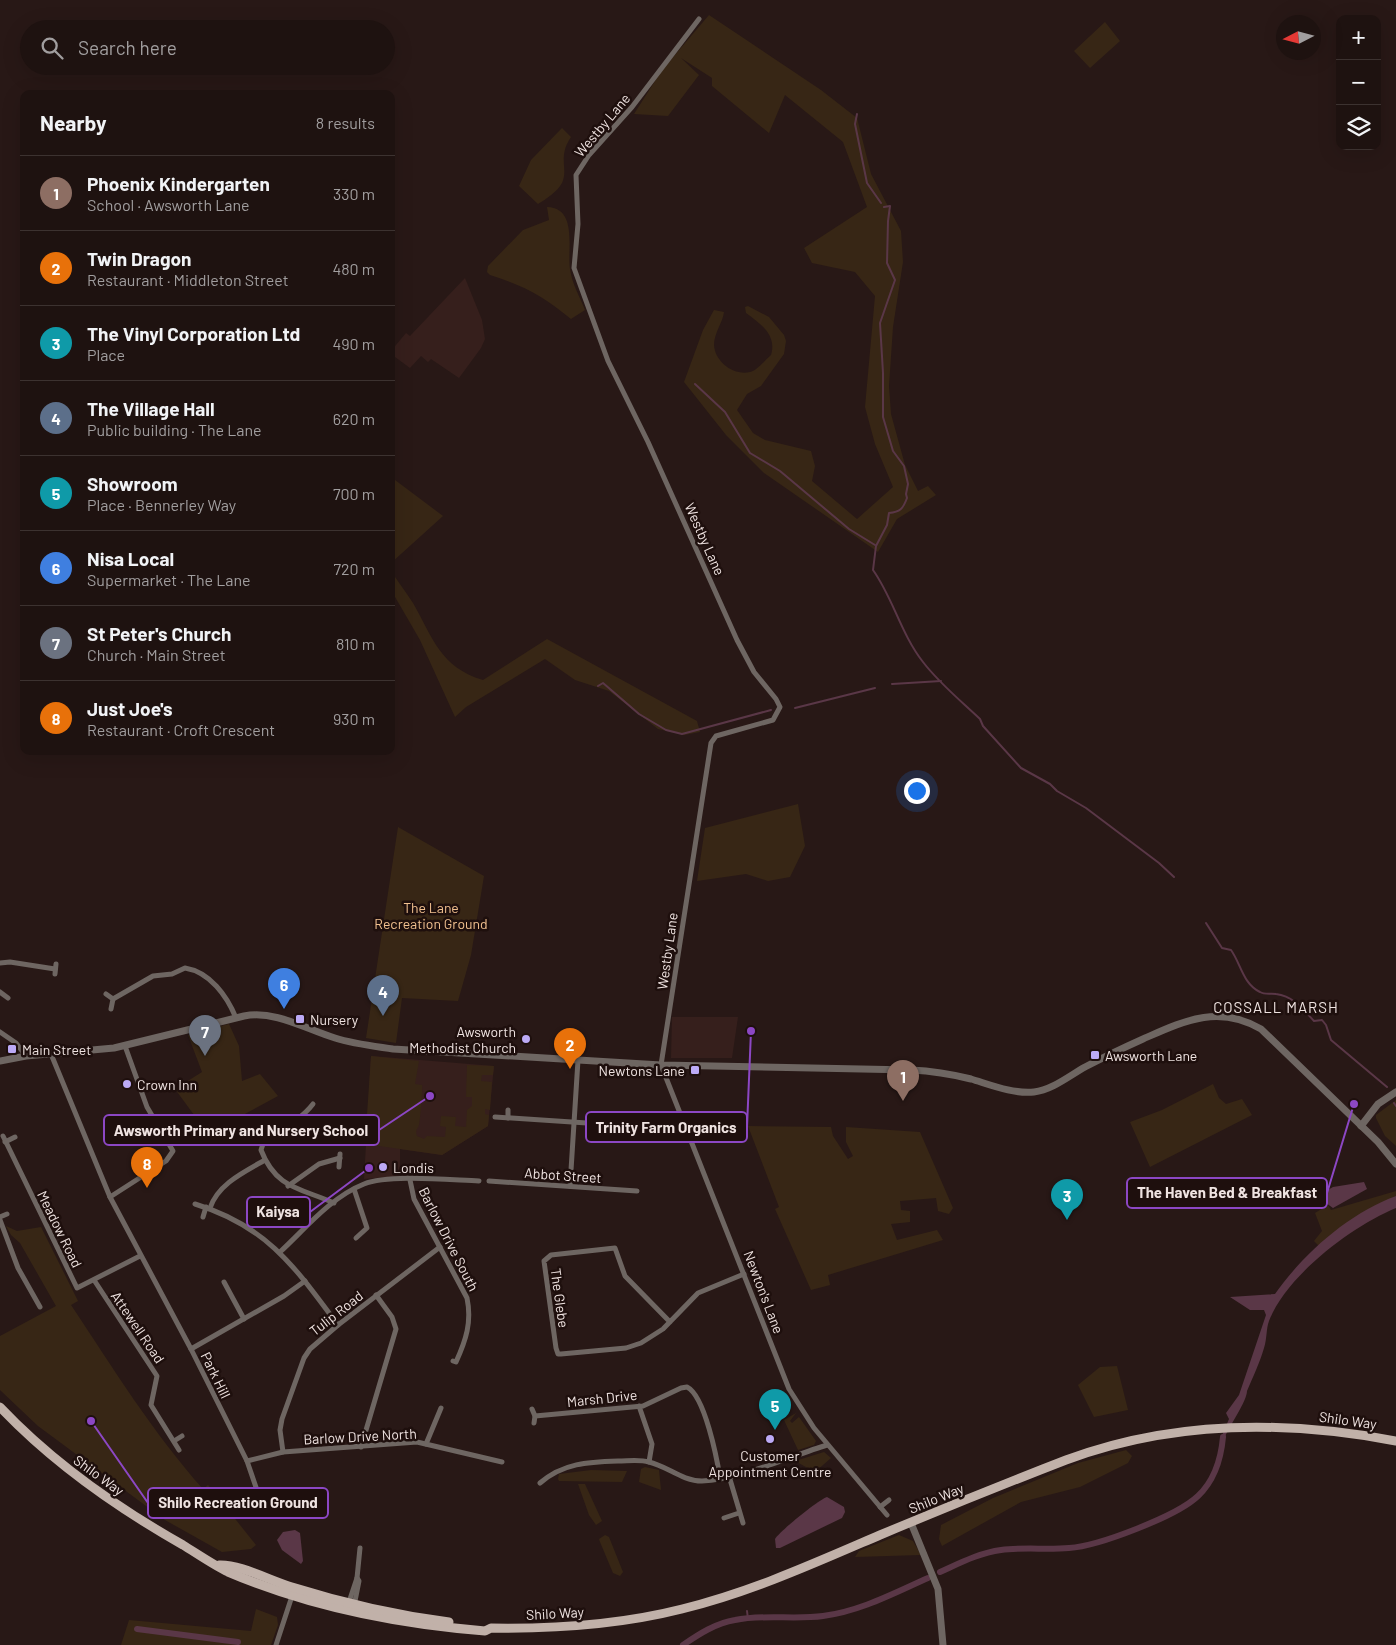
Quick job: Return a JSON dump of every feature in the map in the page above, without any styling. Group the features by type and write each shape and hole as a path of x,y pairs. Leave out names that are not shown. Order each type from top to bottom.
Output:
{"main road":[{"name":"Shilo Way","path":"0,1407 41,1447 104,1496 152,1528 225,1570 293,1595 351,1607 485,1625 491,1628 591,1625 681,1609 757,1586 1083,1453 1162,1433 1201,1428 1271,1426 1316,1429 1396,1441"},
{"name":"Shilo Way","path":"219,1565 228,1565 351,1607"}],"street":[{"name":"Westby Lane","path":"661,1065 711,743 716,736 773,720 778,715 780,707 776,699 754,672 737,640 689,530 604,351 574,268 578,224 575,185 576,176 589,155 632,107 699,19"},
{"path":"0,963 10,962 55,969"},
{"path":"111,1009 113,999 153,976 172,974 185,968 200,972 214,985 226,997 236,1018"},
{"path":"0,992 8,998"},
{"path":"106,994 113,999"},
{"path":"0,1061 26,1056 125,1046 256,1014 274,1017 335,1038 368,1046 427,1052 661,1065 911,1070 952,1075 1010,1090 1035,1092 1047,1089 1104,1057 1165,1029 1203,1017 1221,1016 1243,1020 1261,1029 1378,1142 1396,1164"},
{"path":"0,1032 16,1043 26,1056"},
{"path":"110,1197 166,1161 172,1156 173,1151 147,1106 125,1046"},
{"name":"Park Hill","path":"51,1054 110,1197 191,1349 247,1461 261,1509"},
{"path":"570,1186 578,1060"},
{"name":"Newton's Lane","path":"661,1065 789,1389 803,1412 827,1444 887,1515"},
{"path":"1361,1126 1378,1104 1396,1092"},
{"path":"313,1104 305,1115 265,1138 261,1150 265,1160 288,1186 334,1203"},
{"path":"508,1110 508,1118"},
{"path":"495,1117 647,1127"},
{"name":"Meadow Road","path":"3,1136 75,1286 81,1288 140,1256"},
{"path":"6,1142 15,1137"},
{"path":"288,1186 299,1176 319,1164 340,1156 339,1167"},
{"path":"203,1217 218,1192 247,1170 265,1160"},
{"path":"280,1252 334,1203 354,1189 372,1182 410,1180 479,1181"},
{"name":"Barlow Drive South","path":"410,1180 411,1193 464,1290 469,1306 467,1336 456,1362 453,1361"},
{"name":"Abbot Street","path":"488,1181 637,1191"},
{"path":"354,1189 367,1228 356,1238"},
{"path":"195,1204 242,1222 280,1252 338,1324"},
{"path":"7,1214 0,1218 4,1232 18,1268 40,1307"},
{"name":"Tulip Road","path":"283,1452 280,1430 282,1419 304,1358 315,1343 440,1246"},
{"name":"The Glebe","path":"670,1322 625,1276 615,1248 551,1255 544,1261 558,1354 634,1346 656,1335 670,1322 698,1293 744,1274"},
{"name":"Attewell Road","path":"94,1280 157,1376 151,1405 179,1450"},
{"path":"191,1349 305,1281"},
{"path":"224,1282 244,1319"},
{"path":"361,1447 396,1329 392,1317 376,1296"},
{"name":"Marsh Drive","path":"535,1416 639,1406 652,1403 681,1388 687,1387 692,1390 713,1438 720,1478"},
{"path":"639,1406 652,1444 649,1462"},
{"path":"426,1444 441,1408"},
{"path":"532,1409 535,1416 534,1422"},
{"path":"174,1441 182,1436"},
{"name":"Barlow Drive North","path":"247,1461 283,1452 417,1442 502,1462"},
{"path":"540,1483 556,1470 572,1464 649,1462 694,1480 720,1478 827,1444"},
{"path":"729,1476 742,1524"},
{"path":"880,1507 889,1500"},
{"path":"724,1518 739,1513"},
{"path":"911,1523 938,1589 943,1645"},
{"path":"351,1607 357,1578 360,1548"},
{"path":"276,1645 293,1595 292,1591 284,1585"}],"shaded area":[{"path":"465,278 482,320 485,339 481,348 459,378 431,359 428,362 421,356 410,368 395,357 395,346 406,333 410,336"},
{"path":"672,1017 738,1017 732,1058 671,1058"},
{"path":"371,1056 494,1066 488,1126 442,1155 400,1149 400,1176 364,1179"},
{"path":"1364,1182 1367,1189 1333,1208 1326,1203 1319,1205 1326,1191 1333,1187"},
{"path":"1396,1196 1396,1208 1360,1227 1322,1254 1290,1287 1269,1321 1265,1345 1244,1401 1225,1437 1221,1438 1229,1419 1226,1413 1239,1395 1266,1315 1264,1310 1250,1310 1230,1297 1275,1294 1299,1264 1328,1236 1378,1203"},
{"path":"827,1497 844,1507 845,1512 842,1518 780,1548 776,1548 775,1539 778,1535 808,1509"},
{"path":"295,1530 300,1533 303,1561 301,1564 282,1550 277,1540 283,1532"}],"green space":[{"path":"709,15 821,90 857,118 871,174 901,231 903,262 893,327 889,386 891,414 905,465 918,491 928,486 936,495 897,519 878,552 764,473 726,435 684,382 703,330 714,310 724,312 715,336 714,345 718,357 726,366 738,372 750,372 758,368 771,355 772,342 770,336 762,326 746,313 745,307 748,306 769,317 784,335 786,341 784,354 761,386 747,394 737,410 753,433 765,440 811,451 815,466 812,481 857,519 893,487 875,444 865,407 875,296 855,272 812,263 804,248 867,207 843,142 785,95 769,133 712,86 712,78 681,58 699,75 668,116 634,114 662,70"},
{"path":"1105,22 1120,41 1090,68 1074,51"},
{"path":"562,128 571,137 565,151 564,178 562,183 548,198 538,204 519,186 531,160"},
{"path":"547,207 557,209 563,214 569,231 571,275 585,310 571,319 533,293 487,272 488,266 523,230 549,220"},
{"path":"395,480 443,516 395,559"},
{"path":"395,577 413,603 439,650 447,659 468,674 483,680 547,639 697,721 700,732 684,735 658,729 609,691 575,680 545,659 466,707 455,717 420,640 395,597"},
{"path":"798,804 805,846 790,877 768,881 746,874 697,881 705,828"},
{"name":"The Lane Recreation Ground","path":"398,827 484,876 471,955 458,1001 402,998 396,1043 366,1038"},
{"path":"229,1024 239,1046 242,1081 260,1074 278,1096 208,1134 175,1089 202,1072 188,1035"},
{"path":"371,1056 419,1061 415,1084 422,1085 422,1092 419,1125 416,1132 417,1136 424,1139 427,1136 445,1137 446,1127 440,1126 441,1116 456,1117 455,1126 466,1127 467,1110 472,1106 472,1097 466,1097 467,1065 494,1066 493,1075 482,1075 481,1081 492,1082 490,1110 485,1109 485,1114 489,1115 488,1126 442,1155 365,1144"},
{"path":"1213,1084 1219,1098 1226,1104 1242,1099 1252,1115 1150,1167 1130,1122 1162,1110"},
{"path":"1396,1100 1396,1146 1385,1136 1376,1115"},
{"path":"748,1126 831,1127 833,1136 848,1159 853,1156 846,1142 846,1127 920,1132 953,1208 949,1214 938,1211 936,1198 900,1201 901,1210 910,1211 910,1222 891,1224 897,1240 937,1230 943,1240 828,1275 830,1285 811,1290 775,1209 779,1207"},
{"path":"1396,1191 1396,1196 1361,1214 1319,1246 1314,1241 1322,1231 1315,1213 1328,1205 1331,1210"},
{"path":"6,1226 17,1231 41,1227 78,1301 71,1305 134,1400 167,1445 203,1489 208,1485 256,1545 251,1549 222,1552 165,1520 38,1426 0,1390 0,1336 56,1306 20,1243 11,1235"},
{"path":"1117,1366 1128,1410 1094,1417 1078,1385 1100,1367"},
{"path":"796,1413 790,1421 792,1423 799,1417 816,1441 814,1445 798,1450 784,1420"},
{"path":"1126,1450 1132,1456 1128,1463 1080,1487 1021,1502 942,1546 939,1539 941,1525 993,1498 1078,1463"},
{"path":"824,1452 831,1458 815,1472 795,1461"},
{"path":"645,1467 659,1470 661,1490 639,1482 641,1469"},
{"path":"591,1470 627,1471 622,1482 559,1481 558,1479 559,1474"},
{"path":"578,1484 585,1484 602,1521 596,1525 589,1515"},
{"path":"605,1535 609,1537 623,1572 620,1576 613,1573 600,1542 599,1539"},
{"path":"899,1535 913,1541 921,1555 855,1557 859,1551"},
{"path":"256,1609 277,1617 278,1625 271,1645 121,1645 129,1620 251,1631"}],"waterway":[{"path":"857,114 855,124 867,183 881,203"},
{"path":"884,207 890,206 887,263 895,280 880,323 883,417 893,451 904,466 908,484 907,498 902,507 896,512 889,513 887,525 876,546 873,570 909,640 923,662 943,685 980,719 983,726 1021,768 1050,784 1057,791 1086,808 1159,863 1174,877"},
{"path":"695,384 725,412 750,453 780,471 849,529 875,545"},
{"path":"892,684 941,681"},
{"path":"598,686 603,683 639,714 666,730 682,734 771,710"},
{"path":"795,708 875,688"},
{"path":"1206,923 1222,948 1231,950 1246,979 1254,988 1262,993 1288,997 1314,1021 1322,1020 1326,1025 1331,1040 1387,1087"},
{"path":"940,1572 993,1551 1009,1549 1061,1549 1082,1546 1117,1536 1156,1521 1188,1504 1204,1490 1216,1469 1223,1437"},
{"path":"683,1645 728,1621 757,1617 812,1617 837,1614 877,1601 928,1578"},
{"path":"747,1611 748,1619"},
{"path":"137,1629 238,1642"}],"place":[{"name":"Nisa Local","path":"284,1009"},
{"name":"The Village Hall","path":"383,1016"},
{"name":"Nursery","path":"300,1019"},
{"name":"Trinity Farm Organics","path":"751,1031"},
{"name":"Awsworth Methodist Church","path":"526,1039"},
{"name":"Main Street","path":"12,1049"},
{"name":"Awsworth Lane","path":"1095,1055"},
{"name":"St Peter's Church","path":"205,1056"},
{"name":"Twin Dragon","path":"570,1069"},
{"name":"Newtons Lane","path":"695,1070"},
{"name":"Crown Inn","path":"127,1084"},
{"name":"Awsworth Primary and Nursery School","path":"430,1096"},
{"name":"Phoenix Kindergarten","path":"903,1101"},
{"name":"The Haven Bed & Breakfast","path":"1354,1104"},
{"name":"Londis","path":"383,1167"},
{"name":"Kaiysa","path":"369,1168"},
{"name":"Just Joe's","path":"147,1188"},
{"name":"The Vinyl Corporation Ltd","path":"1067,1220"},
{"name":"Shilo Recreation Ground","path":"91,1421"},
{"name":"Showroom","path":"775,1430"},
{"name":"Customer Appointment Centre","path":"770,1439"}],"district":[{"name":"COSSALL MARSH","path":"1276,1007"}]}
